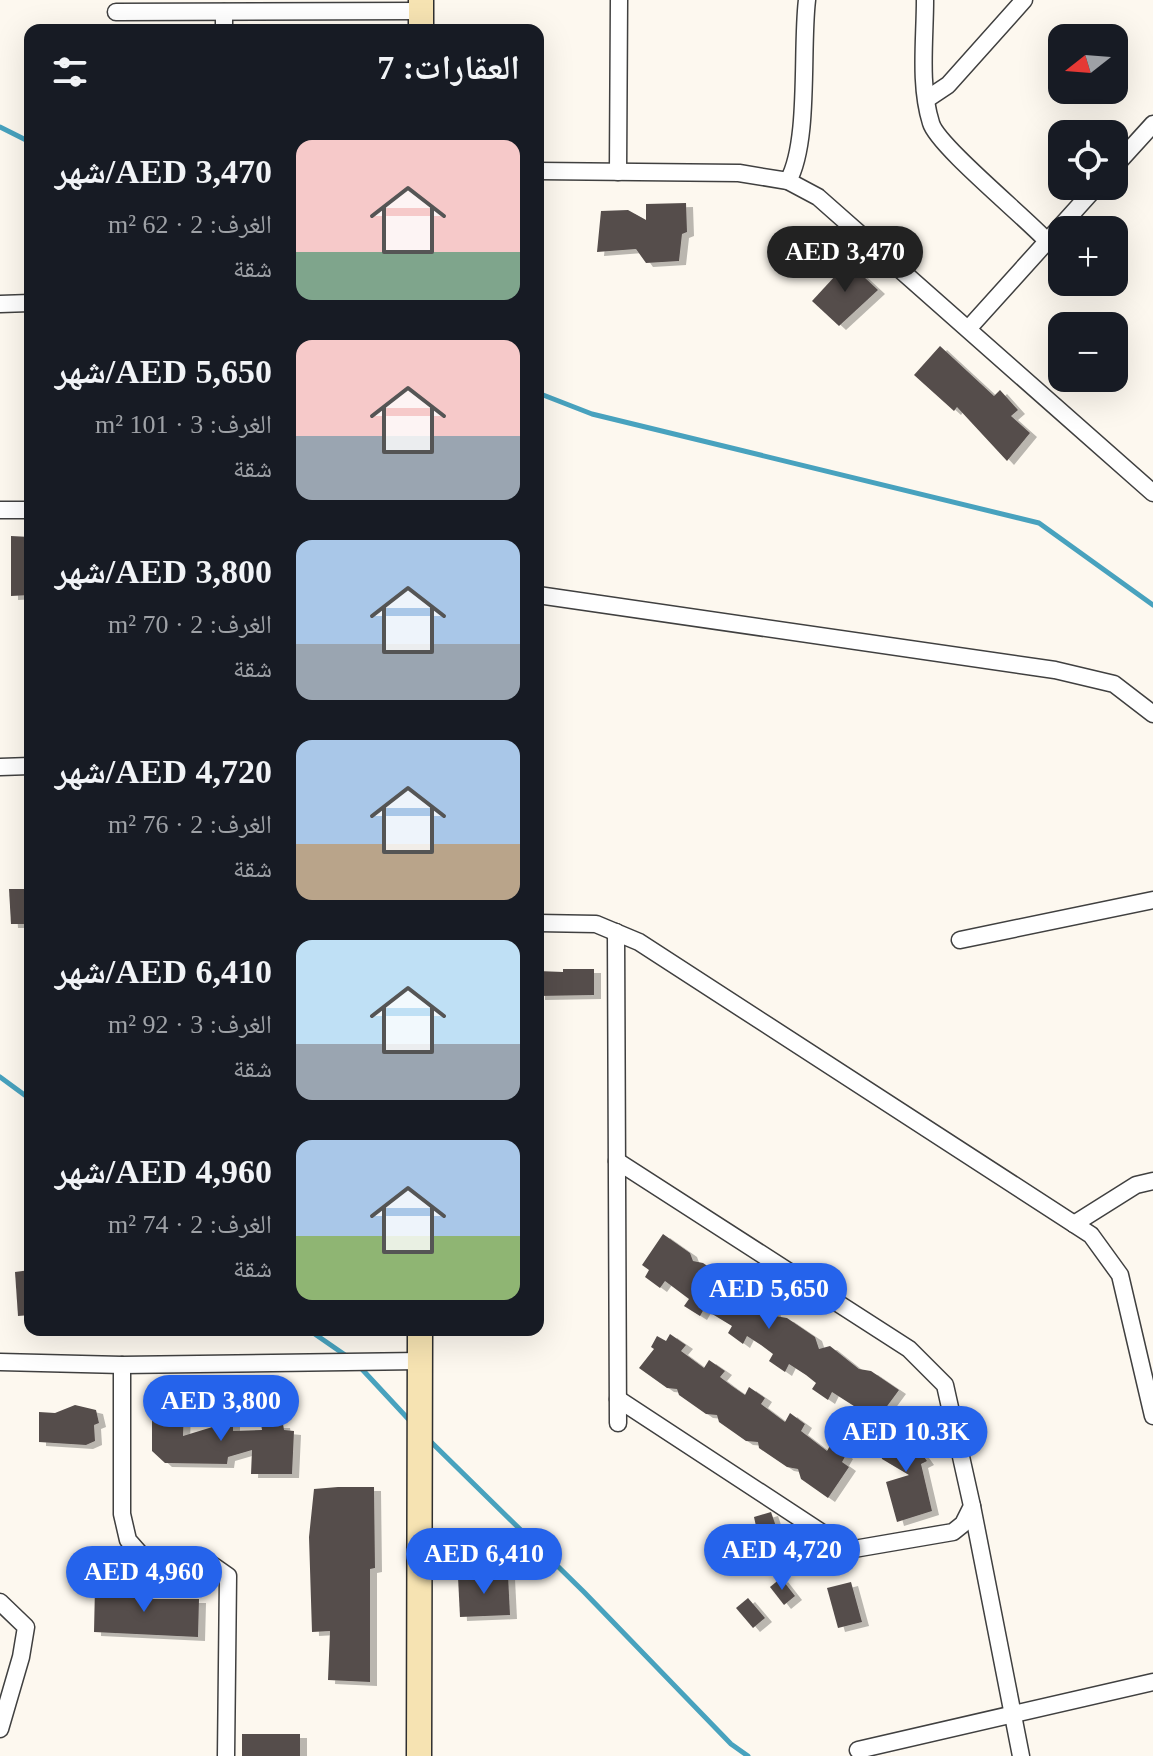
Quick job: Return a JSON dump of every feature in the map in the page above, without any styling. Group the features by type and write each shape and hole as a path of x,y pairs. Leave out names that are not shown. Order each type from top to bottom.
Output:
{"street":[{"path":"618,172 619,0"},
{"path":"788,181 796,167 799,142 807,0"},
{"path":"925,0 927,99 931,126 946,149 1017,209 1047,241"},
{"path":"927,99 948,85 1024,0"},
{"path":"116,12 140,6 224,12 421,14"},
{"path":"224,12 224,24"},
{"path":"1128,152 1153,124"},
{"path":"544,171 739,173 788,181 818,197 1153,493"},
{"path":"968,329 1084,200"},
{"path":"0,304 24,303"},
{"path":"0,510 24,510"},
{"path":"544,596 1055,670 1114,684 1153,714"},
{"path":"0,767 24,766"},
{"path":"960,940 1153,900"},
{"path":"544,923 596,924 639,942 1091,1235 1120,1275 1147,1359 1153,1416"},
{"path":"616,932 618,1423"},
{"path":"617,1161 909,1349 934,1370 945,1385 1021,1756"},
{"path":"1074,1224 1136,1185 1153,1181"},
{"path":"419,1756 420,1336"},
{"path":"0,1362 122,1365 420,1361"},
{"path":"122,1365 122,1514 128,1540 143,1557 208,1562 228,1576 226,1756"},
{"path":"618,1399 833,1540 854,1549 953,1532 963,1524 972,1506"},
{"path":"0,1602 26,1627 21,1657 0,1729"},
{"path":"858,1750 1153,1682"}],"building":[{"path":"686,203 687,232 682,234 679,261 646,263 636,249 597,252 601,211 628,210 646,220 646,204"},
{"path":"848,262 878,290 839,326 812,301"},
{"path":"940,346 994,396 1000,390 1018,410 1011,416 1030,433 1007,461 957,407 954,411 914,375"},
{"path":"11,536 24,537 24,595 11,596"},
{"path":"9,889 24,889 24,924 11,924"},
{"path":"563,969 594,969 594,995 544,996 544,971 563,972"},
{"path":"663,1234 690,1253 693,1261 703,1263 730,1281 732,1288 746,1290 773,1309 775,1316 787,1318 815,1337 819,1349 830,1346 859,1369 871,1371 899,1390 885,1409 888,1411 877,1430 853,1414 857,1408 832,1392 828,1400 812,1389 816,1383 789,1364 785,1372 769,1361 773,1354 747,1336 743,1344 728,1333 732,1326 704,1309 700,1316 684,1306 689,1299 665,1281 660,1288 645,1277 649,1270 642,1265"},
{"path":"24,1271 24,1316 18,1316 15,1272"},
{"path":"670,1334 686,1345 681,1351 704,1368 709,1360 725,1371 720,1377 732,1386 745,1395 749,1387 765,1398 761,1404 785,1422 790,1413 805,1424 801,1431 827,1451 831,1444 846,1455 842,1462 849,1467 828,1498 801,1479 798,1469 787,1467 759,1448 758,1442 746,1441 719,1422 717,1415 706,1414 679,1395 677,1389 667,1388 639,1368 654,1349 651,1347 657,1336 666,1341"},
{"path":"75,1405 96,1410 99,1423 94,1425 95,1441 86,1445 39,1442 39,1412 55,1413"},
{"path":"152,1408 184,1409 183,1436 219,1425 220,1417 233,1418 233,1431 262,1430 261,1424 283,1424 284,1430 294,1431 292,1474 251,1474 252,1450 228,1457 227,1464 165,1463 152,1451"},
{"path":"921,1429 923,1439 917,1447 927,1461 921,1464 932,1511 897,1522 886,1482 909,1475 882,1459 879,1448 881,1436 896,1431 899,1436"},
{"path":"374,1487 375,1568 370,1569 370,1682 328,1680 330,1631 312,1632 309,1537 314,1489"},
{"path":"771,1512 779,1535 759,1540 754,1517"},
{"path":"508,1575 510,1615 460,1617 458,1577"},
{"path":"781,1578 795,1596 784,1605 770,1587"},
{"path":"851,1582 862,1622 838,1628 827,1588"},
{"path":"95,1587 136,1589 136,1599 199,1599 198,1637 94,1632"},
{"path":"748,1598 765,1618 753,1628 736,1608"},
{"path":"242,1734 300,1734 300,1756 242,1756"}],"waterway":[{"path":"0,127 24,139"},
{"path":"544,395 592,414 1039,523 1153,605"},
{"path":"0,1077 24,1095"},
{"path":"318,1336 348,1357"},
{"path":"359,1366 412,1423"},
{"path":"428,1439 584,1592 731,1744 748,1756"}]}
